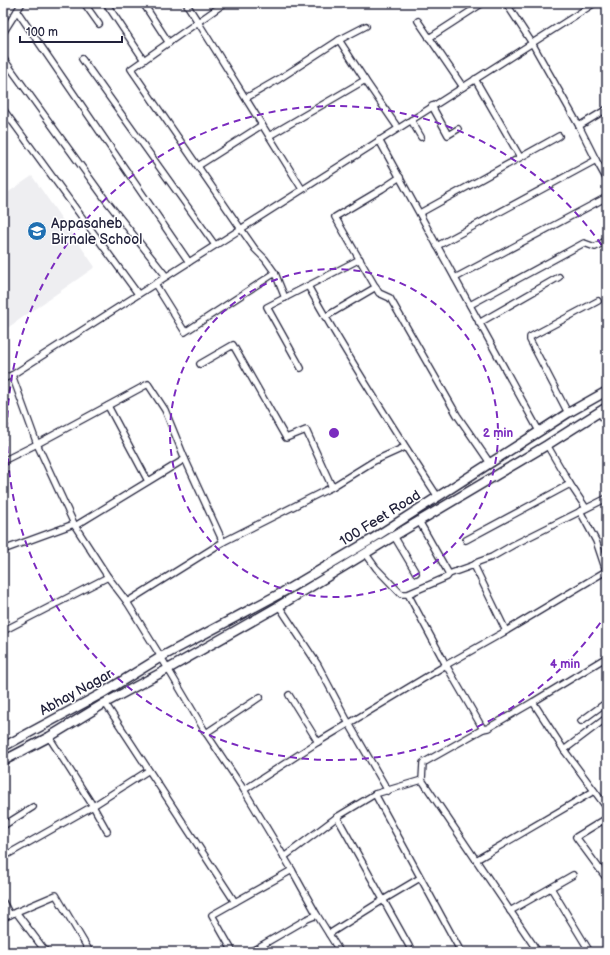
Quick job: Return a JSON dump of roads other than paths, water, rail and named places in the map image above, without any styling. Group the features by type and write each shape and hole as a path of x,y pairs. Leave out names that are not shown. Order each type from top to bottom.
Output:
{"main road":[{"name":"100 Feet Road","path":"161,657 283,592 369,541 568,413 607,391"},
{"path":"3,761 49,737 105,703 279,606 547,445 607,407"},
{"name":"Abhay Nagar","path":"3,747 101,694 161,657"}],"street":[{"path":"3,33 22,3"},
{"path":"84,3 99,24"},
{"path":"106,3 144,60"},
{"path":"143,3 169,43"},
{"path":"186,3 302,189"},
{"path":"225,3 131,69 241,229 275,273 285,298"},
{"path":"429,38 483,3"},
{"path":"506,3 532,43 579,126 607,180"},
{"path":"3,379 12,375 594,3"},
{"path":"17,11 188,262"},
{"path":"418,21 463,87"},
{"path":"246,98 279,79 339,40 366,26"},
{"path":"339,40 398,128"},
{"path":"3,58 105,199 166,276"},
{"path":"82,59 216,245"},
{"path":"475,79 520,158"},
{"path":"269,136 365,80"},
{"path":"432,106 448,135 458,130"},
{"path":"3,109 138,294"},
{"path":"579,126 607,109"},
{"path":"412,120 421,136"},
{"path":"198,166 262,125"},
{"path":"420,213 559,136"},
{"path":"379,140 539,432"},
{"path":"437,246 596,160"},
{"path":"400,177 335,217 379,293 390,298 457,415 490,463"},
{"path":"455,278 607,197"},
{"path":"470,305 584,243 595,247 607,240"},
{"path":"301,368 267,307 360,260"},
{"path":"155,284 184,332 275,273"},
{"path":"480,323 559,277"},
{"path":"308,286 405,447 438,497"},
{"path":"325,316 376,287"},
{"path":"568,413 530,340 530,337 598,301"},
{"path":"200,364 233,345 286,438 306,430 332,487"},
{"path":"12,375 37,444 75,525 127,602 206,733 244,790 340,952"},
{"path":"3,461 148,384 165,410 185,459 223,542"},
{"path":"108,406 148,481"},
{"path":"599,411 607,425"},
{"path":"547,445 586,508"},
{"path":"127,602 223,542 332,487 374,461 405,447"},
{"path":"3,550 75,525 185,459"},
{"path":"466,540 570,484"},
{"path":"366,554 376,568 401,594 408,594 447,577 449,574 492,557 607,498"},
{"path":"244,790 349,723 607,572 596,541 580,511"},
{"path":"419,521 449,574"},
{"path":"394,536 416,573"},
{"path":"474,565 506,631"},
{"path":"3,630 108,576"},
{"path":"408,594 446,665 483,729"},
{"path":"279,606 318,666 388,790"},
{"path":"538,952 422,780 423,763 483,729 488,728 607,657"},
{"path":"289,695 318,742"},
{"path":"206,733 260,697"},
{"path":"533,702 564,750 607,808"},
{"path":"581,721 607,702"},
{"path":"105,703 235,902"},
{"path":"564,750 607,719"},
{"path":"49,737 94,806 107,831"},
{"path":"3,857 94,806 146,772"},
{"path":"284,857 337,817 375,794 422,780"},
{"path":"476,860 594,791"},
{"path":"375,794 458,951"},
{"path":"3,826 33,807"},
{"path":"337,817 409,946"},
{"path":"607,818 576,837 607,879"},
{"path":"233,952 212,915 292,870"},
{"path":"510,911 573,875"},
{"path":"329,934 420,878"},
{"path":"551,888 590,952"},
{"path":"3,918 56,895 90,952"},
{"path":"3,902 10,915"},
{"path":"16,912 46,952"},
{"path":"250,952 317,915"}],"place":[{"name":"Appasaheb Birnale School","path":"37,231"}]}
